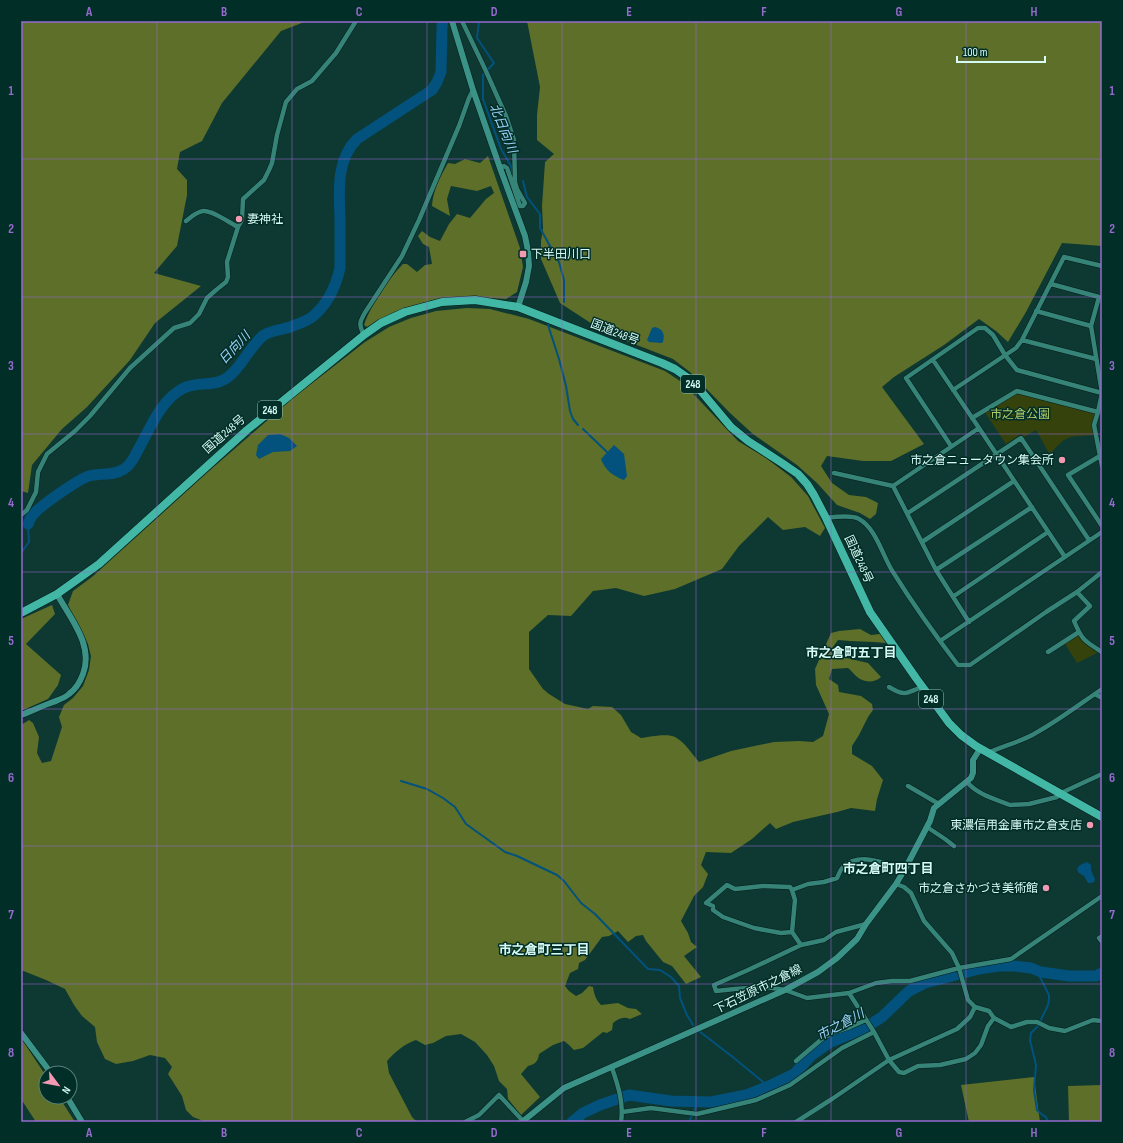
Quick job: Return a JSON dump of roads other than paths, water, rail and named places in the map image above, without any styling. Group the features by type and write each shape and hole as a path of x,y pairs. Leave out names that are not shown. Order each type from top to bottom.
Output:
{"highway":[{"name":"国道248号","path":"21,613 56,594 99,564 247,430 364,335 381,323 405,312 442,302 475,300 518,306 675,369 688,378 700,390 731,427 748,441 798,474 814,495 870,612 949,723 961,735 988,753 1102,817"}],"main road":[{"path":"452,21 500,168 525,236 529,266 526,282 518,306"},
{"path":"21,715 68,695 78,684 85,670 85,649 80,635 56,594"},
{"path":"967,782 973,773 973,760 980,748"},
{"name":"下石笠原市之倉線","path":"522,1122 564,1088 785,990 818,972 837,958 857,939 866,924 896,884 927,827 934,808 967,782"},
{"path":"21,1032 45,1065"},
{"path":"71,1105 82,1122"}],"street":[{"path":"21,515 27,510 36,492 38,472 47,454 75,431 90,416 130,368 174,328 190,323 199,314 207,298 226,282 228,276 227,262 238,227 242,220 243,199 264,180 272,164 277,135 286,102 297,89 312,81 336,53 356,21"},
{"path":"462,21 506,116 514,140 515,182 517,189 525,203 523,206 520,206 506,168 504,166 500,168"},
{"path":"364,335 360,328 361,320 402,256 459,126 469,98 474,90"},
{"path":"186,220 196,213 204,211 238,227"},
{"path":"953,390 1016,348 1022,340 1064,257 1102,266"},
{"path":"1051,284 1099,297 1091,326 1102,393 1094,425 1102,466"},
{"path":"1036,311 1091,326"},
{"path":"951,446 906,378 978,328 985,328 993,334 1005,356 1017,370 1102,393"},
{"path":"1022,340 1096,358"},
{"path":"933,360 1064,557"},
{"path":"972,418 1017,391 1098,412"},
{"path":"834,474 894,486 979,428"},
{"path":"908,513 1021,438 1089,540"},
{"path":"1100,456 1068,476 1102,526"},
{"path":"922,542 1014,481"},
{"path":"894,486 936,570 954,596 969,622"},
{"path":"936,570 1032,507"},
{"path":"826,518 858,518 867,524 892,571 958,665 970,665 1077,592 1102,572"},
{"path":"954,596 1048,532"},
{"path":"940,641 1102,532"},
{"path":"1077,592 1090,606 1074,621 1080,636 1088,644 1102,652"},
{"path":"1048,652 1079,632"},
{"path":"889,687 904,694 922,686"},
{"path":"988,753 1023,740 1034,734 1102,689"},
{"path":"1095,694 1102,698"},
{"path":"967,782 972,788 980,793 1010,806 1029,804 1056,797 1061,793 1102,774"},
{"path":"908,786 939,804"},
{"path":"927,827 954,846"},
{"path":"792,890 808,884 824,882 837,878 842,868 853,860 877,860 905,869"},
{"path":"896,884 904,887 911,893 924,921 952,953 959,968 968,1000 975,1007 989,1011 994,1018 1011,1027 1027,1022 1037,1022 1049,1028 1065,1031 1093,1020 1102,1021"},
{"path":"792,932 781,933 754,928 723,917 713,910 713,906 706,903 727,885 735,889 763,886 790,887 794,900 792,932 800,944"},
{"path":"866,924 836,932 824,940 800,944 714,985 716,991 766,987 785,990 807,998 849,993 876,983 910,981 959,968 1011,959 1102,896"},
{"path":"1102,936 1099,938 1102,942"},
{"path":"849,993 874,1032 889,1060 899,1072 904,1072 918,1066 940,1065 966,1059 976,1053 981,1045 988,1026 994,1018"},
{"path":"796,1122 889,1060 957,1029 970,1017 975,1007"},
{"path":"796,1060 822,1039 866,1020"},
{"path":"622,1112 651,1108 697,1114 756,1100 790,1085 842,1048 874,1032"},
{"path":"612,1068 617,1083 622,1112 621,1122"},
{"path":"465,1122 479,1115 499,1095 522,1122"}],"water":[{"path":"655,327 663,332 664,339 661,343 649,342 647,340 652,328"},
{"path":"280,434 289,438 297,446 290,451 273,452 259,459 256,455 258,445 268,435"},
{"path":"614,445 624,454 627,476 624,480 616,477 610,472 601,459"},
{"path":"1087,862 1091,865 1091,870 1095,879 1094,882 1091,883 1088,883 1084,876 1077,870 1079,866"}],"waterway":[{"name":"日向川","path":"28,524 31,517 42,506 77,482 89,476 116,473 131,463 156,416 174,394 187,387 221,381 239,366 253,346 264,335 307,320 322,307 336,282 340,268 339,187 345,156 357,139 432,90 441,72 443,21"},
{"name":"北日向川","path":"479,21 477,38 494,63 483,75 483,99 501,149 511,166 513,177"},
{"name":"北日向川","path":"523,181 527,197 540,214 540,228 559,262 564,280 564,302"},
{"name":"北日向川","path":"548,325 566,386 570,411 573,419 578,425"},
{"name":"北日向川","path":"583,429 607,452"},
{"path":"21,553 29,542 28,524"},
{"path":"401,781 427,789 443,798 455,807 466,824 505,852 557,875 564,881 581,903 595,914 648,969 660,970 671,977 679,986 680,998 693,1025"},
{"name":"市之倉川","path":"572,1122 583,1113 600,1105 629,1095 671,1101 711,1102 746,1095 794,1074 812,1055 829,1043 863,1029 882,1017 909,991 925,983 979,969 998,966 1031,968 1041,972 1069,976 1096,976 1102,973"},
{"path":"1041,972 1040,977 1049,995 1049,999 1048,1005 1038,1026 1031,1033 1030,1040 1036,1065 1034,1090 1037,1110 1046,1117 1048,1122"},
{"path":"699,1031 768,1086"},
{"path":"689,1122 698,1102"}],"place":[{"name":"妻神社","path":"239,219"},
{"name":"下半田川口","path":"523,254"},
{"name":"市之倉ニュータウン集会所","path":"1062,460"},
{"name":"東濃信用金庫市之倉支店","path":"1090,825"},
{"name":"市之倉さかづき美術館","path":"1046,888"}],"district":[{"name":"市之倉町五丁目","path":"851,652"},
{"name":"市之倉町四丁目","path":"888,868"},
{"name":"市之倉町三丁目","path":"544,949"}],"park label":[{"name":"市之倉公園","path":"1020,414"}]}
